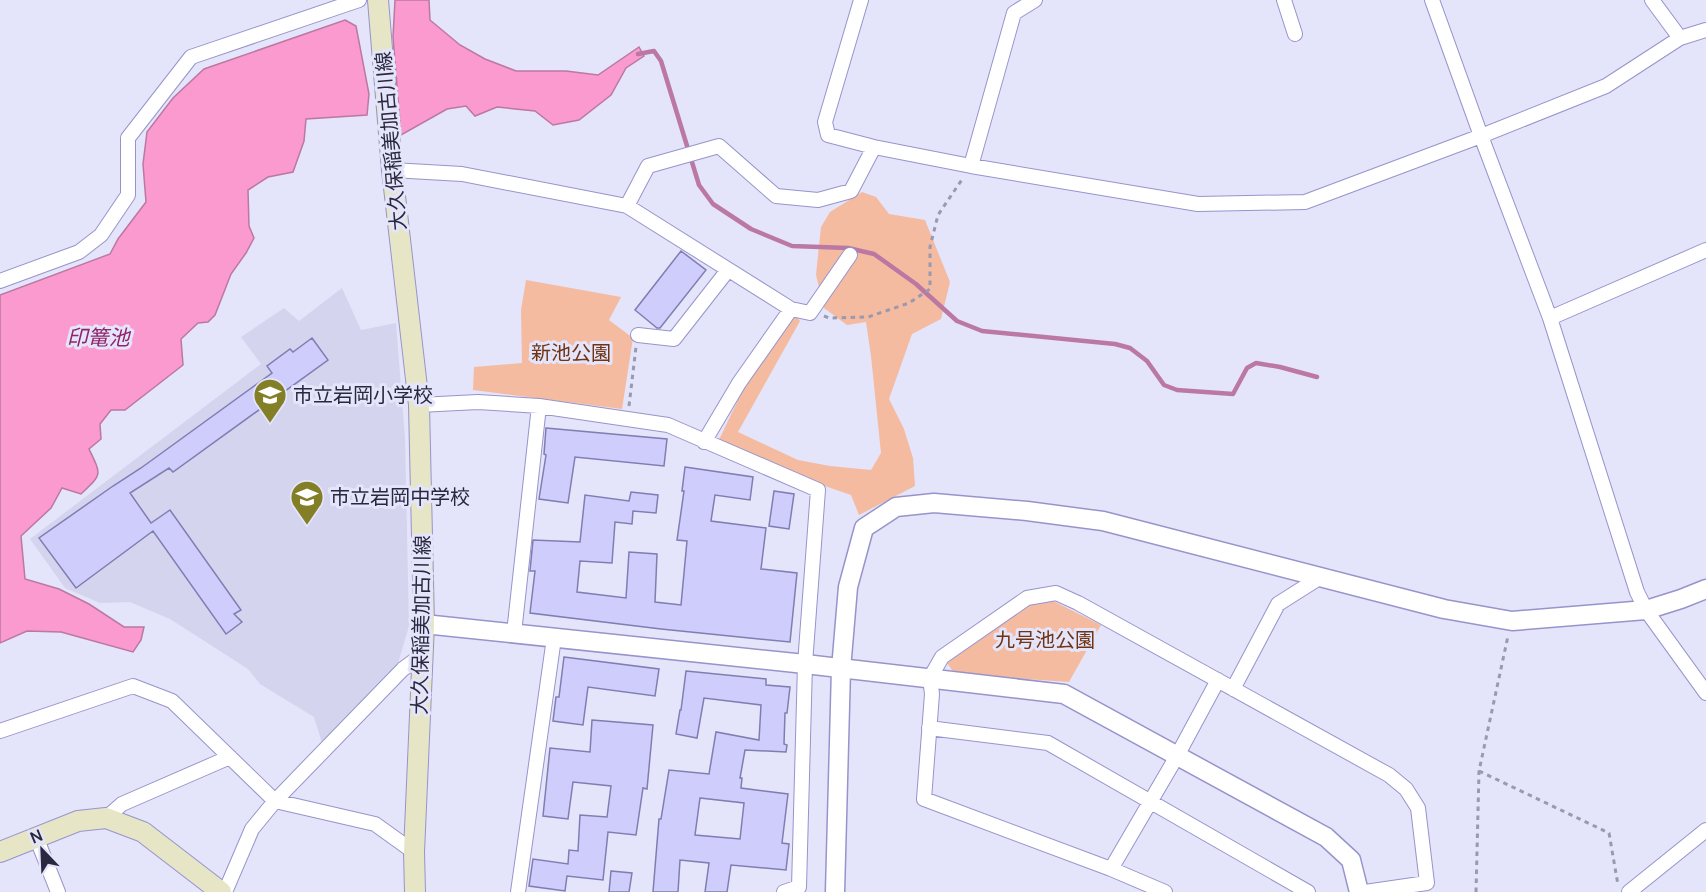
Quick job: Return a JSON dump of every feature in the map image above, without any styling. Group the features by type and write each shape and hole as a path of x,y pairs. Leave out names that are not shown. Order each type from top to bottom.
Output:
{"main road":[{"name":"大久保稲美加古川線","path":"378,0 392,170 419,405 424,624 414,852 415,892"},
{"path":"0,852 78,822 106,818 143,832 223,892"}],"street":[{"path":"0,281 79,252 101,235 128,195 128,138 191,57 358,0"},
{"path":"861,0 825,122 828,135 874,147 971,166 1198,204 1305,202 1606,86 1680,38 1706,30"},
{"path":"971,166 1014,14 1035,0"},
{"path":"1284,0 1295,34"},
{"path":"1432,0 1550,318 1637,592 1646,610 1706,693"},
{"path":"1652,0 1680,38"},
{"path":"627,206 648,165 719,146 776,196 818,200 851,191 874,147"},
{"path":"392,170 462,174 627,206 791,309 810,313 850,255"},
{"path":"1550,318 1706,250"},
{"path":"638,335 674,339 728,270"},
{"path":"704,442 738,383 791,309"},
{"path":"419,405 478,402 539,406 668,425 818,490 805,664 799,887 784,892"},
{"path":"514,633 539,406"},
{"path":"835,892 842,669 848,587 864,528 897,507 934,502 1103,521 1444,609 1512,621 1646,610 1706,589"},
{"path":"1233,688 1278,604 1319,578"},
{"path":"1165,892 1111,869 924,799 932,694 930,678 942,657 1027,598 1056,593 1078,603 1389,775 1406,789 1418,808 1427,883 1365,892"},
{"path":"424,624 1064,694 1326,837 1351,860 1359,892"},
{"path":"518,892 554,638"},
{"path":"223,892 252,829 275,801 403,669 422,655"},
{"path":"1111,869 1218,680"},
{"path":"0,731 133,686 172,701 275,801 375,824 414,852"},
{"path":"929,728 1048,742 1308,892"},
{"path":"106,818 122,804 230,758"},
{"path":"1629,892 1706,830"},
{"path":"36,837 58,892"}],"path":[{"path":"810,313 829,318 868,317 909,303 930,289 930,247 938,215 971,166"},
{"path":"627,420 638,335"},
{"path":"1476,892 1479,771 1512,621"},
{"path":"1479,771 1609,833 1619,892"}],"shaded area":[{"path":"342,288 361,330 396,323 405,438 409,626 397,667 322,743 314,717 260,684 248,669 170,619 130,602 100,603 65,588 30,539 261,364 241,337 284,308 299,321"}],"green space":[{"path":"862,192 876,197 889,214 925,220 950,282 941,319 912,334 889,399 904,429 913,458 915,486 859,515 851,495 718,442 762,357 784,327 796,316 800,321 738,432 798,460 830,466 871,470 881,453 866,322 847,325 824,308 816,275 821,227 830,212"},
{"name":"新池公園","path":"526,280 621,297 609,320 633,338 622,409 473,390 474,367 522,363 521,310"},
{"name":"九号池公園","path":"1051,600 1101,625 1069,682 958,674 947,663 1019,609 1030,604"}],"water":[{"path":"395,0 429,0 430,20 460,45 485,59 516,71 566,71 598,75 639,47 644,56 626,68 611,95 579,120 553,125 535,111 497,107 475,116 466,106 447,109 401,135 393,37"},
{"name":"印篭池","path":"345,20 356,26 369,94 367,115 306,119 304,141 293,172 268,177 248,190 249,226 254,238 231,274 215,315 208,322 198,323 181,339 183,365 125,410 111,410 100,424 101,439 89,449 98,470 96,478 81,494 62,488 51,508 21,536 25,579 59,589 89,604 124,627 144,627 141,640 133,652 61,632 27,631 0,643 0,295 110,254 118,239 146,202 143,164 147,132 173,98 204,69"}],"building":[{"path":"681,251 706,270 660,328 657,328 635,310"},
{"path":"312,338 328,360 173,472 169,468 130,493 151,523 170,510 241,610 234,614 242,622 226,634 153,531 76,588 39,538 141,468 272,373 267,366 290,349 293,352"},
{"path":"546,428 667,439 664,466 575,457 568,503 539,499 546,455 544,454"},
{"path":"685,467 753,477 750,500 715,495 711,521 766,528 761,569 797,573 790,642 530,613 535,571 530,571 533,540 580,542 585,495 629,501 631,492 658,495 656,513 633,511 632,524 615,522 612,563 580,561 577,592 626,598 629,552 657,554 655,602 681,605 687,541 677,540"},
{"path":"774,491 794,494 789,529 769,526"},
{"path":"564,657 659,669 655,696 588,687 583,725 553,721 556,697 559,697"},
{"path":"686,671 766,679 766,685 790,687 787,713 785,713 786,752 745,750 740,778 742,778 741,788 788,794 782,843 789,844 786,870 731,865 727,892 705,892 709,863 680,860 678,892 653,892 659,819 661,819 669,770 709,774 716,732 759,740 761,705 704,698 697,738 676,734","holes":["700,798 744,803 740,839 695,835"]},
{"path":"592,720 653,725 647,789 643,788 636,835 608,832 603,880 567,876 565,891 529,886 533,859 568,864 569,850 578,851 580,815 607,817 611,786 573,782 568,819 543,816 550,748 590,752"},
{"path":"611,871 632,873 629,892 609,892"}],"waterway":[{"path":"638,54 654,51 661,61 699,185 713,204 751,229 792,246 848,248 874,254 916,284 957,321 982,331 1115,344 1130,348 1147,361 1164,385 1177,390 1233,394 1247,368 1256,363 1317,377"}],"place":[{"name":"市立岩岡小学校","path":"270,424"},
{"name":"市立岩岡中学校","path":"307,526"}]}
